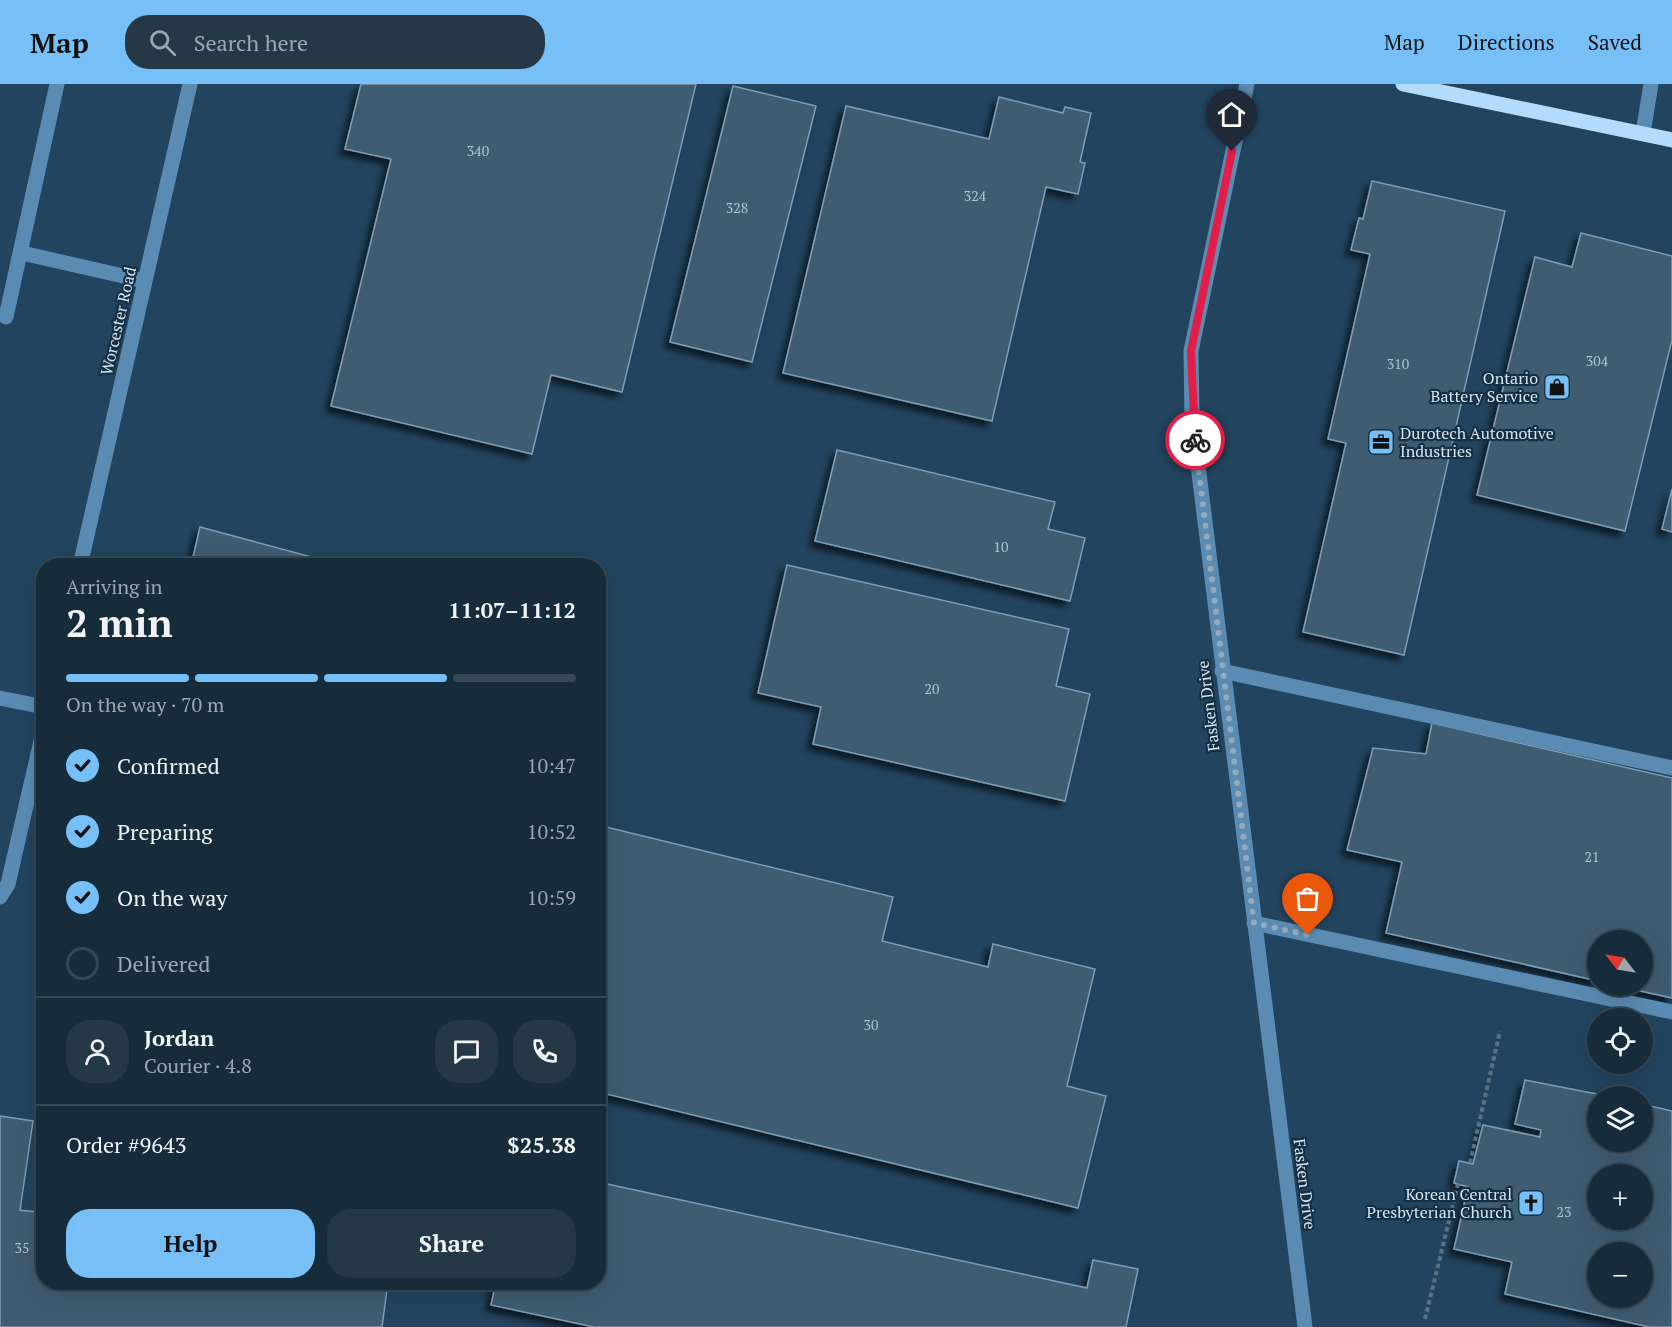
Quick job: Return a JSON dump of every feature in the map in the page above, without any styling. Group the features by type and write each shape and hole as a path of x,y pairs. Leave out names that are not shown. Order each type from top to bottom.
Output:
{"main road":[{"path":"1403,84 1672,140"}],"street":[{"path":"6,317 22,253 57,84"},
{"name":"Worcester Road","path":"82,558 190,84"},
{"name":"Fasken Drive","path":"1247,84 1191,351 1192,417 1305,1327"},
{"path":"1643,133 1651,84"},
{"path":"22,253 145,281"},
{"path":"1222,671 1672,768"},
{"path":"0,698 36,705"},
{"path":"0,897 8,884 36,763"},
{"path":"1254,923 1672,1012"}],"path":[{"path":"1470,1163 1500,1031"},
{"path":"1425,1319 1458,1184"}],"shaded area":[{"path":"0,84 1672,84 1672,1327 0,1327"}],"building":[{"path":"361,84 696,84 622,392 551,375 532,454 331,406 391,159 345,149"},
{"path":"733,86 816,106 752,362 670,342"},
{"path":"999,97 1063,113 1065,107 1091,113 1080,162 1085,163 1078,194 1046,187 992,421 783,373 846,106 989,139"},
{"path":"1372,181 1505,211 1404,655 1303,632 1346,443 1328,439 1370,254 1351,250 1359,218 1363,219"},
{"path":"1581,233 1672,256 1672,340 1625,531 1477,495 1535,257 1572,267"},
{"path":"837,450 1055,502 1048,529 1085,538 1070,601 815,541"},
{"path":"1672,489 1672,532 1662,529"},
{"path":"200,527 315,558 193,558"},
{"path":"787,565 1069,629 1056,686 1090,694 1065,801 813,744 821,707 758,693"},
{"path":"1432,723 1672,778 1672,998 1653,994 1653,930 1587,930 1587,979 1386,933 1402,862 1347,850 1373,748 1426,754"},
{"path":"606,827 893,897 882,941 988,967 993,944 1095,969 1067,1086 1106,1096 1078,1208 606,1094"},
{"name":"Korean Central Presbyterian Church","path":"1525,1080 1587,1092 1587,1152 1653,1152 1653,1107 1672,1111 1672,1327 1649,1327 1505,1294 1512,1262 1454,1249 1468,1187 1454,1183 1459,1161 1473,1164 1483,1125 1540,1137 1541,1130 1515,1124"},
{"path":"0,1116 33,1121 20,1210 36,1212 36,1290 387,1290 382,1327 0,1327"},
{"path":"606,1184 1087,1288 1093,1260 1138,1269 1126,1327 594,1327 491,1305 494,1290 606,1290"}],"way so far":[{"path":"1195,440 1254,923 1308,935"}],"place":[{"name":"Ontario Battery Service","path":"1557,387"},
{"name":"Durotech Automotive Industries","path":"1381,442"},
{"name":"Korean Central Presbyterian Church","path":"1531,1203"}],"route":[{"path":"1195,440 1192,417 1191,351 1232,151"}]}
